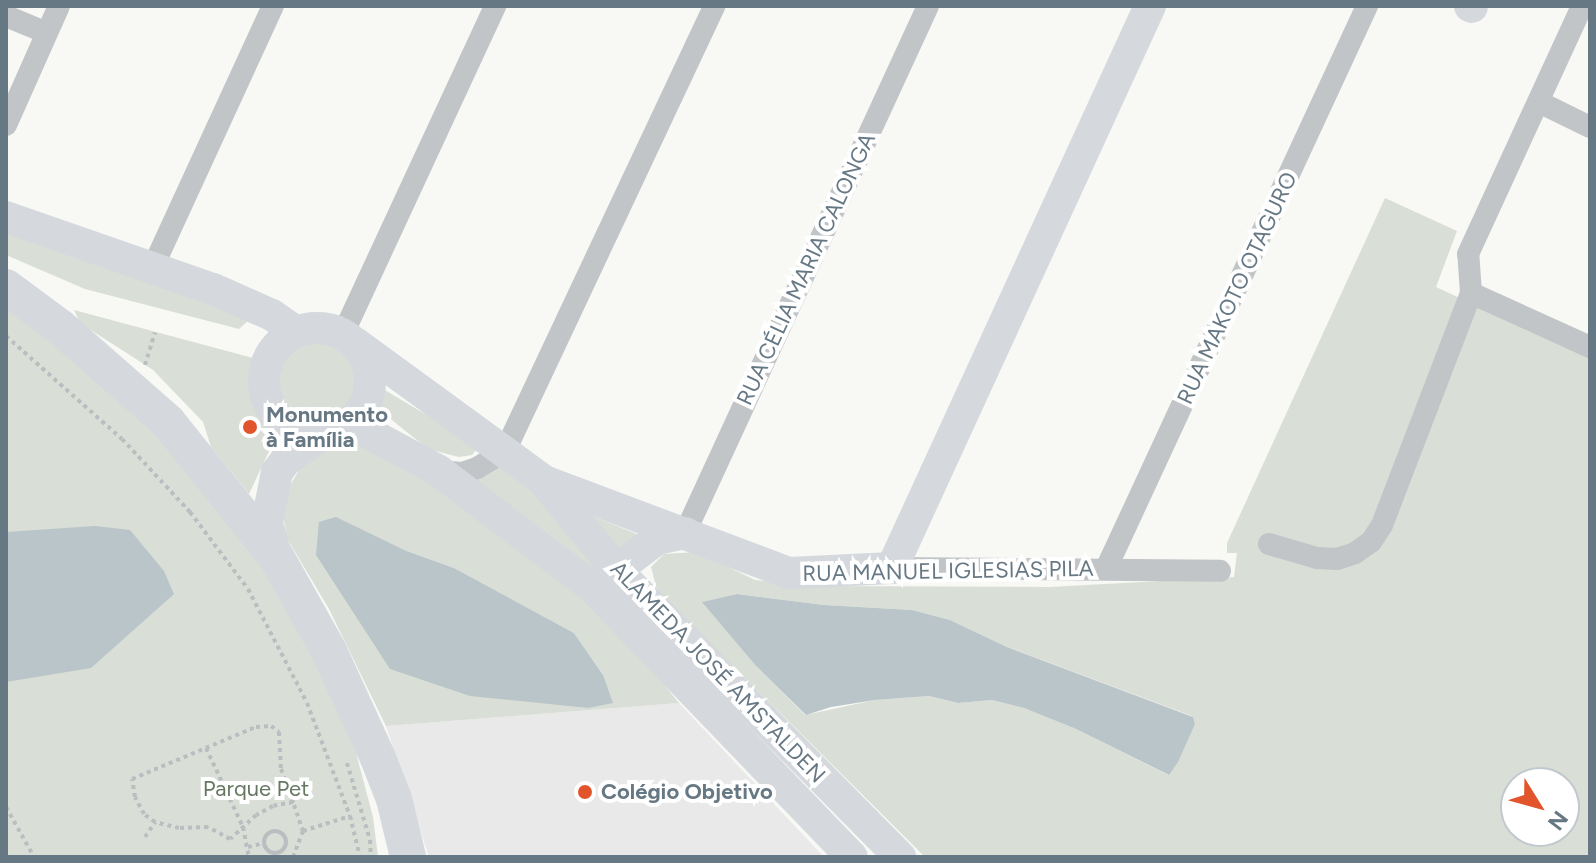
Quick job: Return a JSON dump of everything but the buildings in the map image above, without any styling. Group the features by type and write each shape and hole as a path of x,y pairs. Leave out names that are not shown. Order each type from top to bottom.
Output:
{"main road":[{"path":"6,287 60,327 168,422 277,558 315,624 359,719 394,799 408,857"},
{"path":"359,719 363,752 390,857"}],"street":[{"path":"6,125 59,6"},
{"path":"152,269 273,6"},
{"path":"349,338 495,6"},
{"path":"439,471 462,473 505,451 714,6"},
{"name":"RUA CÉLIA MARIA CALONGA","path":"685,533 928,6"},
{"path":"892,568 1150,6"},
{"name":"RUA MAKOTO OTAGURO","path":"1106,569 1367,6"},
{"path":"1269,544 1317,558 1337,559 1355,553 1371,542 1382,525 1471,293 1468,254 1582,6"},
{"path":"6,16 47,33"},
{"path":"1539,102 1590,127"},
{"path":"6,217 213,289 272,315 296,332"},
{"path":"1471,293 1590,347"},
{"path":"277,558 267,522 274,481 286,460 336,429 363,408 370,389 369,368 349,338 328,328 296,332 277,346 265,367 264,391 274,414 292,429 336,429"},
{"name":"RUA MANUEL IGLESIAS PILA","path":"349,338 544,481 789,573 892,568 1220,571"},
{"name":"ALAMEDA JOSÉ AMSTALDEN","path":"336,429 439,471 593,588 852,857"},
{"name":"ALAMEDA JOSÉ AMSTALDEN","path":"544,481 621,575 900,857"},
{"path":"621,575 624,564 657,539 685,533"}],"path":[{"path":"145,365 155,333"},
{"path":"6,336 122,439 190,512 248,589 307,703 350,816 360,857"},
{"path":"293,802 273,806 230,839 208,827 179,828 155,822 144,814 135,797 132,779 256,727 271,726 279,732 281,769 293,802 303,831 293,857"},
{"path":"206,748 243,827 249,857"},
{"path":"344,754 370,840 371,857"},
{"path":"6,807 34,857"},
{"path":"303,831 350,816"},
{"path":"145,837 155,822"},
{"path":"282,852 285,837 276,831 266,836 264,843 270,852 282,852 296,850"},
{"path":"248,847 264,843"}],"shaded area":[{"path":"336,517 404,550 454,568 574,633 603,675 613,703 588,708 470,696 390,669 316,555 319,522"},
{"path":"95,526 130,530 164,571 174,594 91,668 6,682 6,532"},
{"path":"737,594 824,605 912,610 950,620 1007,647 1193,717 1195,724 1169,775 1076,729 1024,708 992,700 958,703 929,696 875,700 831,707 806,715 756,666 702,602"},
{"name":"Colégio Objetivo","path":"679,703 824,857 429,857 386,726"}],"green space":[{"path":"1385,198 1457,231 1436,287 1590,358 1590,857 925,857 657,590 651,567 664,554 697,552 755,580 820,586 1050,587 1234,577 1237,553 1227,553 1227,543","holes":["737,594 824,605 912,610 950,620 1007,647 1192,716 1195,724 1168,775 1076,729 1024,708 992,700 958,703 929,696 875,700 805,715 756,666 703,602"]},
{"path":"6,224 251,318 239,329 85,289 6,255"},
{"name":"Parque Pet","path":"6,301 146,417 245,539 294,616 355,749 373,817 378,857 6,857"},
{"path":"74,310 253,358 249,388 253,405 279,430 249,494 211,447 203,422 153,370 80,323"},
{"path":"316,336 332,340 346,349 355,363 359,379 355,395 346,409 332,418 316,422 300,418 286,409 277,395 273,379 277,363 286,349 300,340"},
{"path":"383,389 479,446 472,455 459,457 428,449 377,408"},
{"path":"352,443 397,459 582,594 636,650 679,703 386,726 329,609 288,540 282,512 289,487 309,454","holes":["404,550 454,568 574,633 603,675 588,708 541,701"]},
{"path":"502,465 533,483 659,628 467,478"},
{"path":"582,512 637,534 621,556"}],"place":[{"name":"Monumento à Família","path":"250,427"},
{"name":"Colégio Objetivo","path":"585,792"}]}
